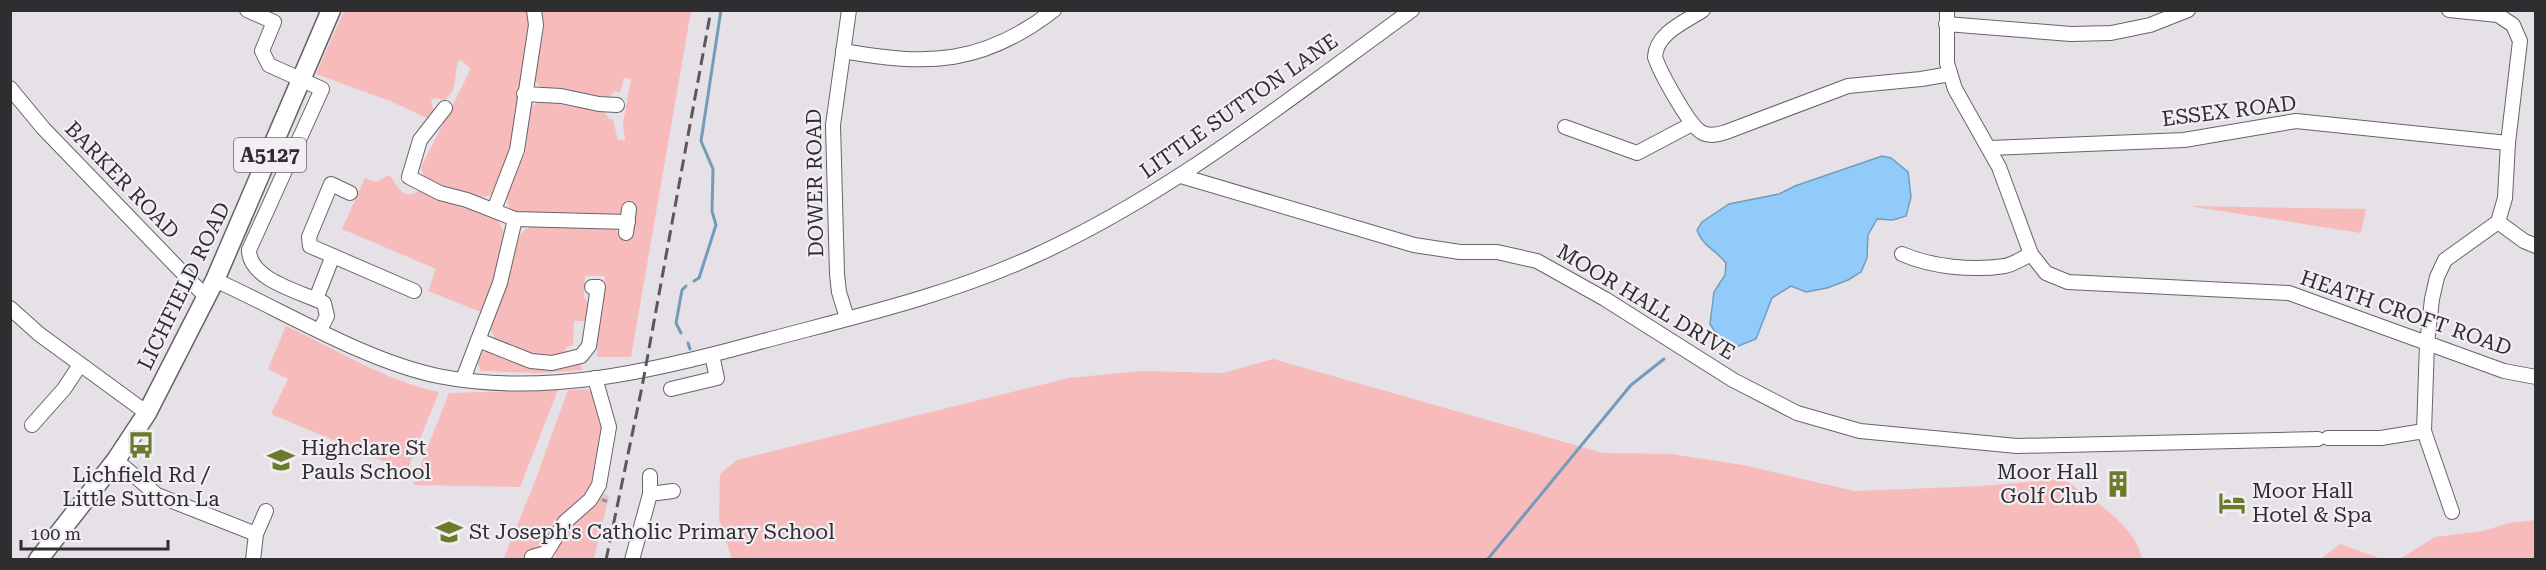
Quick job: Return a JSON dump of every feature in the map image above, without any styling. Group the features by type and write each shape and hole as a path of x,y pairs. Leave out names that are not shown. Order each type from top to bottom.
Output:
{"main road":[{"name":"LICHFIELD ROAD","path":"38,560 116,460 147,413 207,298 331,10"}],"street":[{"path":"247,10 274,22 262,51 269,65 322,89 249,250 249,258 262,276 324,303 327,316 320,330"},
{"path":"494,210 516,150 536,25 534,10"},
{"name":"DOWER ROAD","path":"847,318 839,292 837,274 833,117 849,10"},
{"path":"843,51 904,60 954,57 984,51 1009,41 1054,10"},
{"name":"LITTLE SUTTON LANE","path":"215,280 382,359 415,370 463,379 510,383 595,378 712,355 948,290 1022,261 1071,238 1181,176 1412,10"},
{"path":"1703,10 1665,36 1655,50 1658,67 1692,124 1703,133 1718,134 1848,86 1950,74"},
{"path":"1947,17 2071,34 2111,33 2150,25 2188,10"},
{"path":"2449,10 2498,15 2506,19 2517,31 2520,41 2508,143 2505,198 2498,222 2454,252 2440,267 2432,299 2427,344 2424,431 2452,512"},
{"name":"HEATH CROFT ROAD","path":"1947,17 1946,47 1950,74 1959,100 1989,148 2008,187 2031,254 2046,273 2068,282 2289,293 2504,371 2535,377"},
{"name":"BARKER ROAD","path":"10,88 43,128 207,298"},
{"path":"524,94 561,96 617,106"},
{"path":"445,108 420,140 409,177 440,193 467,200 515,219 627,222"},
{"name":"ESSEX ROAD","path":"1989,148 2184,140 2296,121 2508,143"},
{"path":"1565,127 1637,153 1692,124"},
{"name":"MOOR HALL DRIVE","path":"1181,176 1414,245 1460,252 1497,252 1537,261 1605,299 1733,380 1797,413 1860,431 2017,446 2381,438 2424,431"},
{"path":"350,193 331,184 309,237 310,246 332,258 414,291"},
{"path":"463,379 500,283 515,219"},
{"path":"2498,222 2535,246"},
{"path":"1902,254 1921,262 1958,267 2007,266 2031,254"},
{"path":"316,299 332,258"},
{"path":"478,340 531,361 565,361 581,356 589,346 598,287 592,287"},
{"path":"10,308 39,334 147,413"},
{"path":"671,389 717,378 712,355"},
{"path":"32,426 64,389 80,365"},
{"path":"532,557 549,556 565,522 590,500 599,485 609,428 595,378"},
{"path":"116,460 157,495 256,534"},
{"path":"632,560 650,494 650,476"},
{"path":"650,494 673,491"},
{"path":"254,560 256,534 266,511"}],"shaded area":[{"path":"528,10 530,19 510,148 492,195 476,197 449,189 424,177 421,167 471,69 460,59 454,86 449,96 444,100 435,98 431,100 434,112 431,120 390,101 316,74 344,11"},
{"path":"539,11 691,11 631,357 597,357 595,348 605,276 585,276 584,297 588,303 586,321 574,321 573,345 567,347 563,355 534,355 495,340 490,327 507,284 520,234 529,227 615,228 619,235 632,238 637,207 625,204 622,213 617,216 516,213 510,209 507,202 508,194 514,175 526,151 524,150 530,107 540,101 604,112 609,119 613,120 618,140 625,140 623,123 631,79 624,78 620,93 615,91 608,98 563,89 541,88 534,79 544,28 541,27"},
{"path":"390,175 406,194 419,190 497,219 504,232 495,273 481,312 428,291 436,269 342,229 365,178 375,182"},
{"path":"2188,206 2366,209 2361,233"},
{"path":"286,326 361,364 399,380 439,392 407,471 271,414 288,379 268,369"},
{"path":"482,352 580,360 582,370 538,373 481,371 477,361"},
{"path":"1273,359 1603,453 1671,454 1743,465 1854,491 1982,486 2064,479 2121,523 2138,546 2142,559 732,559 719,520 720,474 737,460 1069,378 1141,371 1223,373"},
{"path":"587,389 592,392 602,426 605,426 599,467 593,487 557,521 547,536 548,543 531,559 503,560 534,484 568,390"},
{"path":"558,390 520,487 413,485 449,393"},
{"path":"601,493 609,496 594,559 556,559 558,542 564,532"},
{"path":"2535,520 2535,559 2400,559 2435,537 2483,531 2509,523"},
{"path":"2340,544 2382,559 2321,559"}],"water":[{"path":"1882,156 1891,158 1908,172 1911,197 1906,216 1893,220 1877,219 1868,235 1867,258 1861,272 1827,288 1806,292 1791,286 1772,298 1756,339 1736,347 1721,341 1710,324 1714,292 1725,275 1726,263 1700,236 1697,230 1702,222 1729,204 1779,194 1795,186"}],"waterway":[{"path":"694,281 699,278 716,225 712,211 713,169 701,141 721,10"},
{"path":"681,333 676,323 682,290 686,286"},
{"path":"688,343 690,349"},
{"path":"1487,560 1631,385 1664,359"}],"railway":[{"path":"606,560 642,387 711,10"}],"place":[{"name":"Lichfield Rd / Little Sutton La","path":"141,445"},
{"name":"Highclare St Pauls School","path":"281,460"},
{"name":"Moor Hall Golf Club","path":"2118,484"},
{"name":"Moor Hall Hotel & Spa","path":"2232,503"},
{"name":"St Joseph's Catholic Primary School","path":"449,532"}]}
